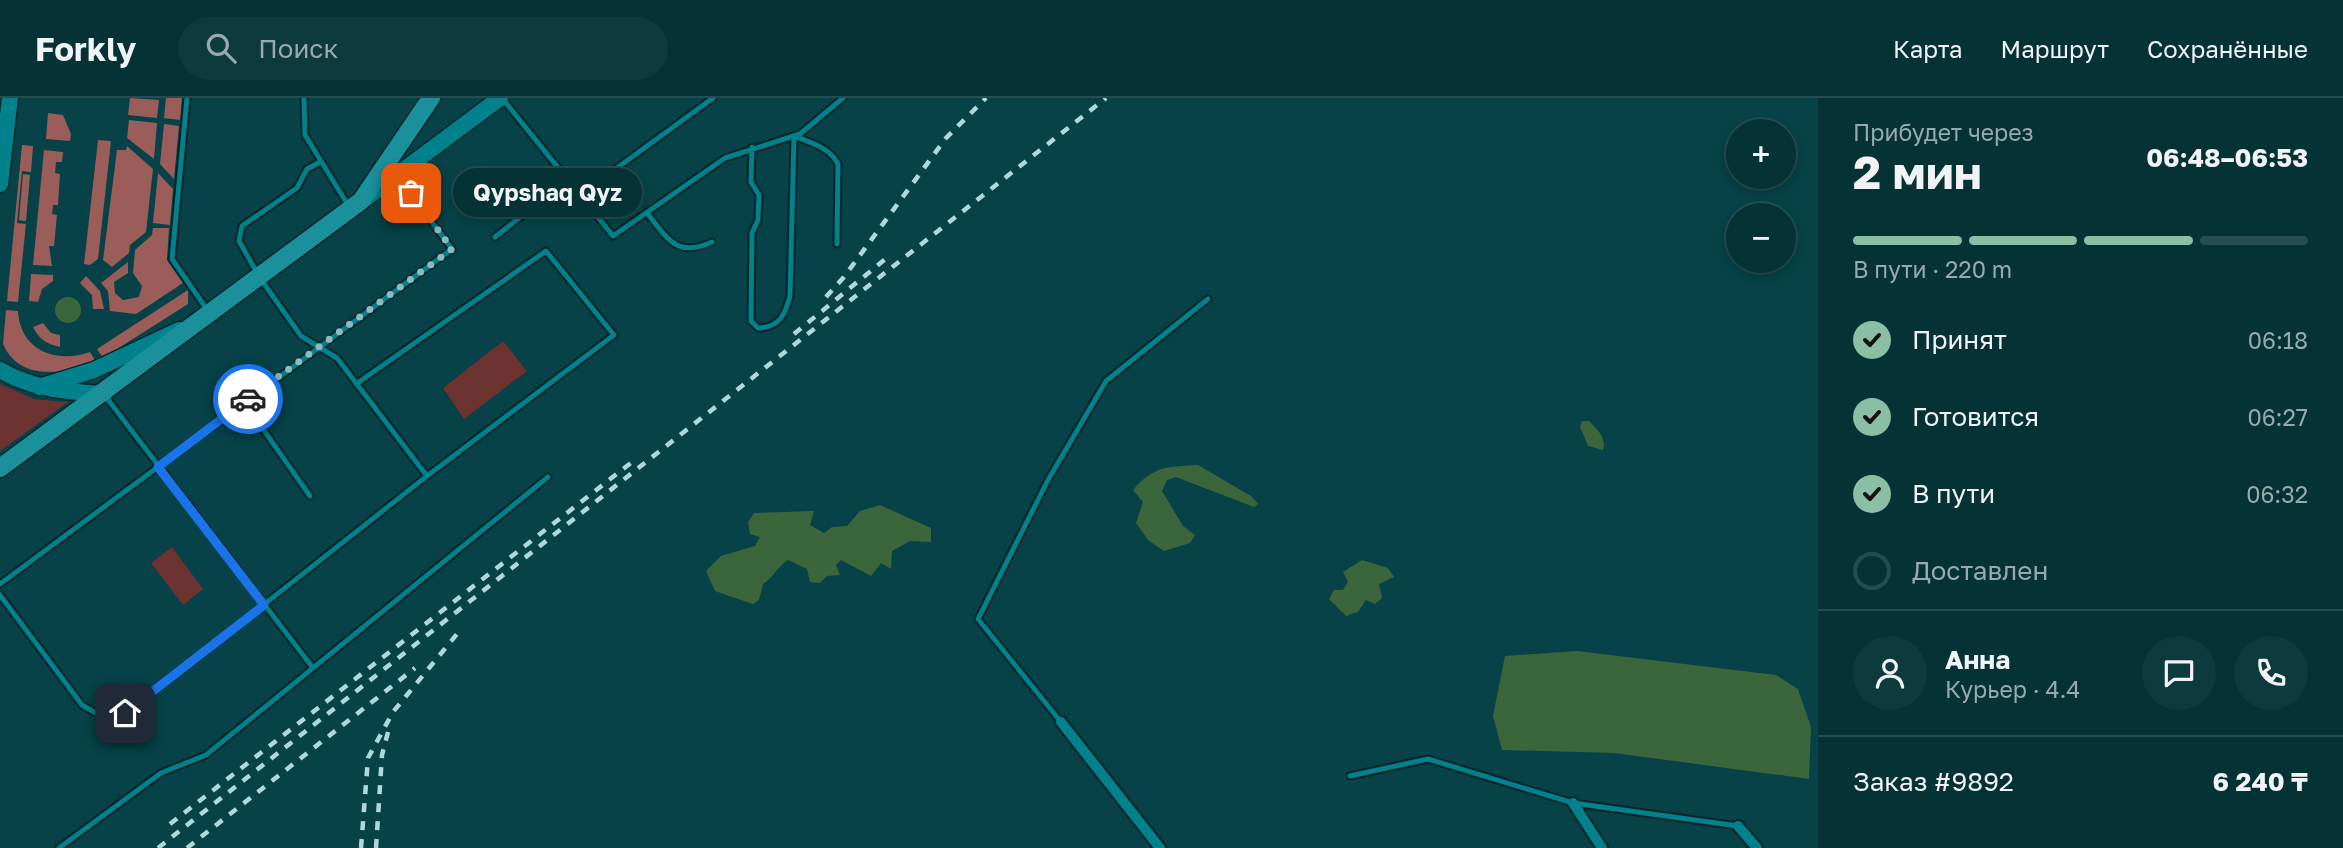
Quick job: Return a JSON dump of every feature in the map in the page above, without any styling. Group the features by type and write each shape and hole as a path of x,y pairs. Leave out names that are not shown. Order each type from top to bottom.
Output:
{"main road":[{"path":"0,468 211,315 356,205 431,98"}],"street":[{"path":"0,184 10,98"},
{"path":"356,205 501,98"},
{"path":"39,387 94,370 211,315"},
{"path":"0,370 39,387 104,394"},
{"path":"1061,722 1160,848"},
{"path":"1573,803 1602,848"},
{"path":"1738,826 1757,848"}],"lane":[{"path":"187,98 172,259 211,315"},
{"path":"304,98 304,135 320,162 356,205"},
{"path":"501,98 612,236 725,158 752,147 794,136 844,98"},
{"path":"580,195 713,98"},
{"path":"752,147 751,183 759,195 758,220 752,233 749,312 751,321 758,328 777,324 785,314 790,296 794,136"},
{"path":"794,136 832,154 838,164 837,244"},
{"path":"320,162 307,169 297,188 242,226 239,241 260,278 301,336 337,358 427,476"},
{"path":"0,584 452,249 397,175"},
{"path":"495,237 567,180"},
{"path":"647,212 671,243 684,249 696,249 712,242"},
{"path":"0,595 82,705 103,717 125,713 427,476 614,335 546,251 356,384"},
{"path":"1061,722 978,619 1048,480 1106,381 1208,299"},
{"path":"104,394 313,668"},
{"path":"244,402 310,496"},
{"path":"59,848 161,773 206,755 548,477"},
{"path":"1350,776 1428,759 1573,803 1738,826"}],"shaded area":[{"path":"130,98 159,100 157,118 128,115"},
{"path":"166,98 182,98 180,120 164,118"},
{"path":"48,113 63,115 71,134 70,141 46,139"},
{"path":"129,120 157,123 154,159 127,138"},
{"path":"164,124 179,126 174,179 160,164"},
{"path":"98,140 111,141 98,259 90,265 84,264"},
{"path":"22,145 33,146 31,172 22,171 17,223 26,224 18,302 7,301"},
{"path":"127,146 153,169 146,232 130,245 129,253 112,267 103,260 117,150 126,150"},
{"path":"44,150 63,152 62,162 56,162 55,173 60,174 58,205 53,205 52,214 57,215 54,246 49,246 52,266 33,265"},
{"path":"158,173 173,189 170,225 153,223"},
{"path":"23,174 30,175 26,221 19,220"},
{"path":"153,228 169,228 167,260 183,283 136,314 110,311 108,291 101,283 128,262 128,273 114,282 115,293 123,300 139,297 142,286 133,273 135,250 152,235"},
{"path":"31,274 53,275 53,281 42,289 38,302 29,301"},
{"path":"86,276 100,291 104,309 93,309 92,295 80,283"},
{"path":"188,290 188,304 103,358 97,349"},
{"path":"68,297 77,301 81,310 77,319 68,323 59,319 55,310 59,301"},
{"path":"6,310 18,311 25,336 42,351 65,356 90,352 96,362 71,369 44,372 20,365 3,344"},
{"path":"43,323 51,333 60,335 60,347 47,343 38,335 33,327"},
{"path":"503,341 527,371 464,419 443,388"},
{"path":"0,384 34,399 68,402 0,451"},
{"path":"1582,421 1589,421 1598,431 1604,442 1603,450 1588,446 1580,427"},
{"path":"1198,465 1251,496 1258,504 1254,507 1176,477 1167,480 1162,491 1183,526 1195,535 1190,543 1164,551 1148,540 1136,523 1143,502 1133,490 1148,476 1162,469"},
{"path":"880,505 931,528 931,542 910,541 892,551 891,569 881,563 871,576 841,560 836,565 840,575 827,576 820,583 810,582 807,569 788,560 763,584 759,600 753,604 715,591 706,571 721,556 755,546 760,537 750,534 748,522 754,513 814,511 810,525 824,533 832,527 847,526 860,511"},
{"path":"172,547 203,589 183,605 151,563"},
{"path":"1362,560 1388,568 1394,577 1379,584 1382,598 1375,604 1366,600 1358,612 1346,616 1329,599 1334,590 1343,590 1348,582 1343,572"},
{"path":"1577,651 1776,675 1798,689 1811,727 1809,779 1614,753 1502,750 1493,716 1505,656"}],"railway":[{"path":"826,297 844,277 946,138 986,98"},
{"path":"158,848 1106,98"},
{"path":"794,334 889,256"},
{"path":"170,824 632,462"},
{"path":"361,848 368,758 393,712 457,634"},
{"path":"187,848 415,668"},
{"path":"376,848 382,755 388,732"}],"way so far":[{"path":"248,399 452,249 411,193"}],"place":[{"name":"Qypshaq Qyz","path":"411,193"}],"route":[{"path":"125,713 264,605 158,467 248,399"}]}
